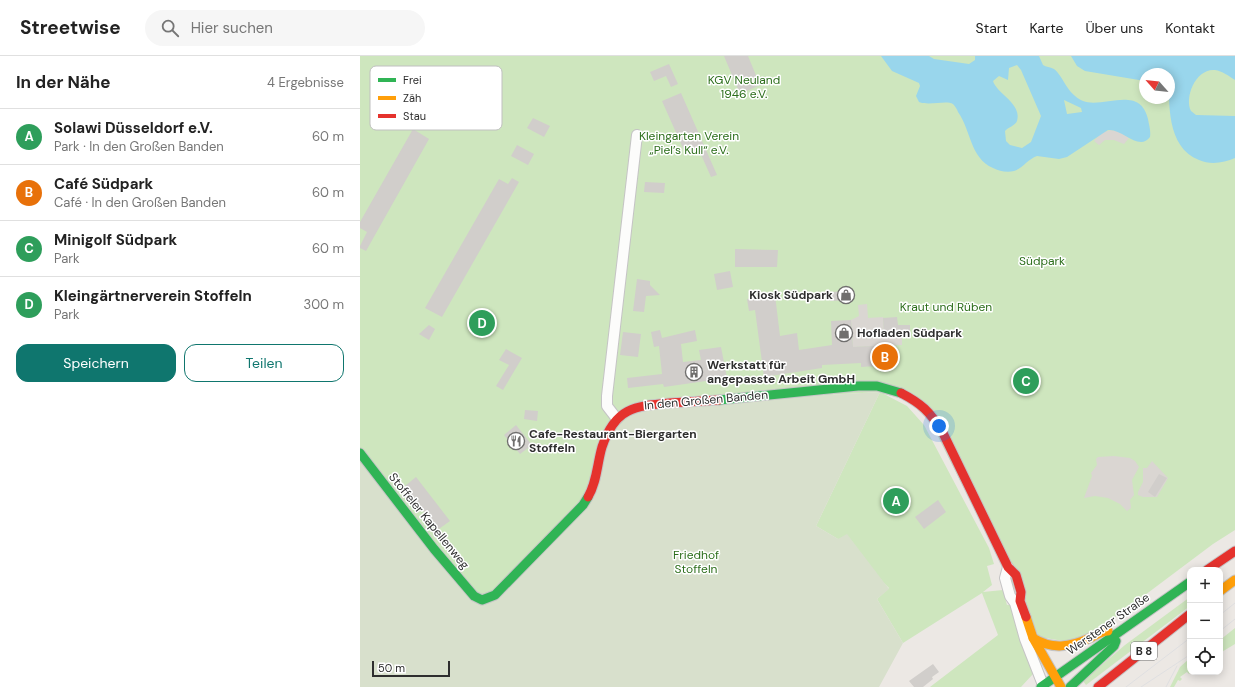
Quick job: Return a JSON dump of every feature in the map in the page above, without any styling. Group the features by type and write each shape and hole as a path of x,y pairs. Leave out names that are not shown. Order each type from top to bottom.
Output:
{"street":[{"path":"617,419 607,406 607,396 637,135"},
{"name":"In den Großen Banden","path":"482,600 495,595 588,499 596,479 604,439 608,429 630,408 642,405 734,399 744,396 877,386 901,393 920,403 939,426 1008,567 1005,578 1010,596 1017,602 1032,638 1061,687"},
{"name":"Stoffeler Kapellenweg","path":"360,453 434,549 474,596 482,600"},
{"path":"1211,567 1235,551"},
{"path":"1223,589 1235,580"},
{"name":"Werstener Straße","path":"1042,686 1187,584"},
{"name":"In den Großen Banden","path":"1017,602 1025,639 1042,686"},
{"name":"B 8","path":"1098,687 1187,616"},
{"path":"1032,638 1043,644 1060,647 1081,643 1105,631 1117,634 1114,646 1070,687"},
{"path":"1054,677 1055,687"}],"green space":[{"name":"Südpark","path":"360,56 1235,56 1235,530 1213,544 1101,628 1070,642 1039,637 928,417 905,399 884,394 907,406 924,425 989,548 994,564 987,566 992,585 983,592 1003,590 1007,605 1013,604 1022,640 1033,674 1021,687 930,687 998,635 982,593 903,643 877,599 889,588 838,539 816,526 880,392 643,405 591,493 494,596 474,596 360,454"},
{"name":"Friedhof Stoffeln","path":"880,392 816,526 838,539 847,534 889,589 877,599 903,643 879,687 360,687 360,454 474,596 494,596 584,506 604,439 642,405"},
{"path":"1187,599 1187,608 1086,685 1083,681 1125,645"},
{"path":"1235,628 1235,644 1223,651 1223,638"},
{"path":"1187,661 1187,672 1180,677 1182,679 1180,681 1178,680 1174,687 1170,687 1180,667"}],"shaded area":[{"path":"1111,130 1120,132 1129,138 1124,144 1114,140 1105,140 1099,145 1094,141 1101,133"},
{"path":"867,304 868,318 883,317 884,332 902,334 902,345 853,347 851,320 859,316 858,305"},
{"path":"1114,456 1130,458 1135,461 1139,467 1132,480 1134,495 1130,500 1131,508 1127,511 1120,504 1108,498 1095,496 1084,498 1092,476 1091,473 1097,465 1096,459 1098,457"},
{"path":"1152,461 1168,478 1157,497 1143,497 1138,495 1138,492 1143,482 1143,468 1147,468"}],"water":[{"path":"881,56 929,56 934,59 969,64 975,60 975,56 1039,56 1043,65 1054,69 1073,94 1083,101 1091,103 1129,100 1137,103 1144,109 1148,119 1150,137 1146,141 1141,142 1119,132 1108,130 1067,157 1059,159 1037,156 1014,171 1000,171 985,163 975,151 966,127 953,104 919,102 916,96 920,86 919,83 892,71","holes":["1017,65 1021,70 1041,116 1031,142 1022,148 1010,145 1006,141 1005,131 1016,123 1018,115 1013,104 995,86 993,81 999,76 1008,80 1009,68","1064,100 1081,108 1082,112 1067,114"]},
{"path":"1071,56 1235,56 1235,80 1220,71 1215,70 1202,74 1193,84 1189,98 1189,105 1191,111 1196,115 1235,116 1235,158 1217,163 1203,162 1188,154 1180,145 1172,123 1170,104 1175,104 1175,68 1139,68 1139,80 1085,71 1077,66"}],"building":[{"path":"724,56 748,56 760,85 740,94"},
{"path":"669,64 678,84 671,87 666,76 654,81 650,72"},
{"path":"681,93 717,175 711,177 699,150 686,155 662,101"},
{"path":"533,118 550,126 544,137 527,128"},
{"path":"412,130 429,139 366,251 360,248 367,232 360,228 360,222"},
{"path":"517,145 534,154 528,165 511,156"},
{"path":"512,178 519,182 442,317 425,308 499,179 508,184"},
{"path":"645,182 665,183 664,193 644,192"},
{"path":"735,249 778,250 777,267 735,267"},
{"path":"730,271 733,287 717,290 714,274"},
{"path":"637,279 650,281 650,285 660,295 646,296 644,312 633,311"},
{"path":"850,291 850,300 830,301 830,292"},
{"path":"775,295 780,336 797,333 799,350 832,345 831,321 851,320 853,347 892,345 893,365 861,367 861,363 822,365 822,368 764,377 755,310 749,311 747,299"},
{"path":"897,317 898,325 910,325 910,333 884,335 883,318"},
{"path":"429,325 435,329 429,340 419,334"},
{"name":"Werkstatt für angepasste Arbeit GmbH","path":"660,330 662,338 695,330 697,341 681,344 683,362 701,360 699,350 721,347 727,378 664,387 663,384 628,388 627,378 662,374 659,346 654,347 651,332"},
{"path":"623,332 641,334 638,357 620,355"},
{"path":"506,349 522,358 503,390 496,386 509,365 499,360"},
{"path":"525,410 538,411 537,421 524,419"},
{"path":"516,425 532,445 520,454 504,435"},
{"path":"1159,474 1167,478 1155,497 1148,492"},
{"path":"416,477 450,521 436,531 422,509 417,513 404,496 409,491 405,486"},
{"path":"938,500 946,512 924,529 915,517"},
{"path":"933,664 939,672 923,687 914,687 909,681"}],"tram line":[{"path":"1223,613 1235,603"},
{"path":"1223,629 1235,619"},
{"path":"1126,687 1189,639"},
{"path":"1141,687 1187,657"},
{"path":"1166,687 1177,666"}],"traffic: fast":[{"path":"719,400 858,386 877,386 901,393"},
{"path":"360,453 434,549 474,596 482,600 495,595 583,505 588,497"},
{"path":"1041,687 1187,584"},
{"path":"1070,687 1114,646 1116,641"}],"traffic: slow":[{"path":"1223,589 1235,580"},
{"path":"1026,617 1033,638 1061,687"},
{"path":"1033,638 1040,642 1054,646 1061,646 1075,643 1090,638 1101,632 1108,631"}],"traffic: jam":[{"path":"901,393 924,409 933,418 942,431 1008,567 1016,575 1021,592 1020,601 1026,617"},
{"path":"588,497 595,479 602,447 607,434 613,424 620,417 636,408 646,406 719,400"},
{"path":"1211,567 1235,551"},
{"path":"1098,687 1187,616"}],"place":[{"name":"Kiosk Südpark","path":"846,295"},
{"name":"Kleingärtnerverein Stoffeln","path":"482,323"},
{"name":"Hofladen Südpark","path":"844,333"},
{"name":"Café Südpark","path":"885,357"},
{"name":"Werkstatt für angepasste Arbeit GmbH","path":"694,372"},
{"name":"Minigolf Südpark","path":"1026,381"},
{"name":"Cafe-Restaurant-Biergarten Stoffeln","path":"516,441"},
{"name":"Solawi Düsseldorf e.V.","path":"896,501"}],"park label":[{"name":"KGV Neuland 1946 e.V.","path":"744,87"},
{"name":"Kleingarten Verein „Piel’s Kull“ e.V.","path":"689,143"},
{"name":"Kraut und Rüben","path":"946,307"}]}
